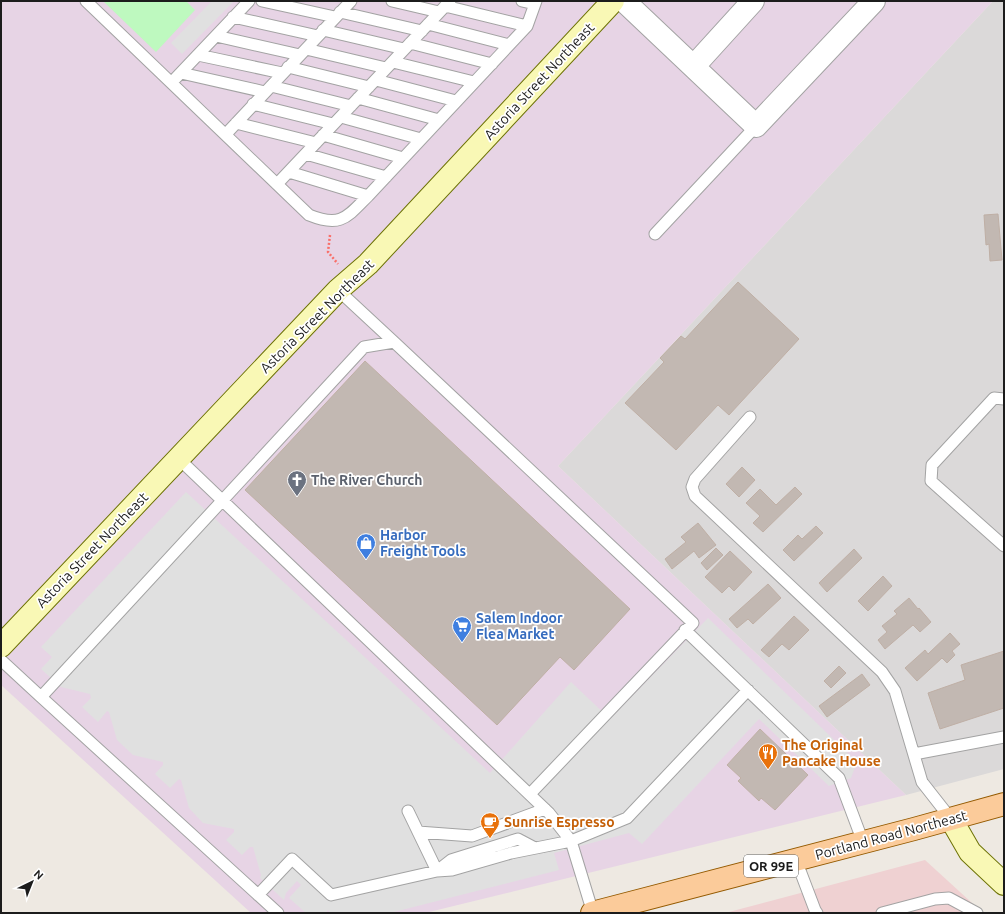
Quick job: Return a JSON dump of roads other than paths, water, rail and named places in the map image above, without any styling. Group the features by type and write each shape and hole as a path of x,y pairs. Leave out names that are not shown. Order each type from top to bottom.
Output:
{"main road":[{"name":"Portland Road Northeast","path":"592,913 1004,804"}],"street":[{"name":"Astoria Street Northeast","path":"1,646 344,285 368,264 613,1"},
{"path":"624,1 756,126 874,1"},
{"path":"694,66 753,1"},
{"path":"951,819 970,852 1004,884"}],"lane":[{"path":"86,1 278,183 309,215 322,220 332,221 340,220 348,216 527,26 536,2 522,1"},
{"path":"172,82 249,1"},
{"path":"262,1 425,28 509,45"},
{"path":"226,134 350,1"},
{"path":"392,1 445,6 527,26"},
{"path":"278,183 445,6"},
{"path":"233,17 320,33 407,46 492,64"},
{"path":"216,36 303,52 390,65 474,82"},
{"path":"198,55 372,83 456,101"},
{"path":"181,73 268,89 355,102 439,120"},
{"path":"253,104 421,139"},
{"path":"236,123 320,139 403,158"},
{"path":"655,234 756,126"},
{"path":"306,154 386,177"},
{"path":"289,172 368,196"},
{"path":"344,285 394,342 693,623 530,794"},
{"path":"41,697 364,347 394,342"},
{"path":"1004,399 994,398 932,465 931,481 1004,546"},
{"path":"750,417 695,479 692,487 695,496 882,672 895,691 922,782 951,819"},
{"path":"179,459 545,809 571,841 592,913"},
{"path":"685,630 839,778 863,842"},
{"path":"1,660 278,913"},
{"path":"258,895 292,859 332,895 437,871 452,870 511,853 571,841 627,818 748,690"},
{"path":"914,754 1004,737"},
{"path":"418,832 472,836 545,809"},
{"path":"408,811 437,871"},
{"path":"796,860 817,913"},
{"path":"882,913 935,899 949,898 977,913"}],"place":[{"name":"The River Church","path":"297,497"},
{"name":"Harbor Freight Tools","path":"366,560"},
{"name":"Salem Indoor Flea Market","path":"462,643"},
{"name":"The Original Pancake House","path":"768,770"},
{"name":"Sunrise Espresso","path":"490,839"}]}
